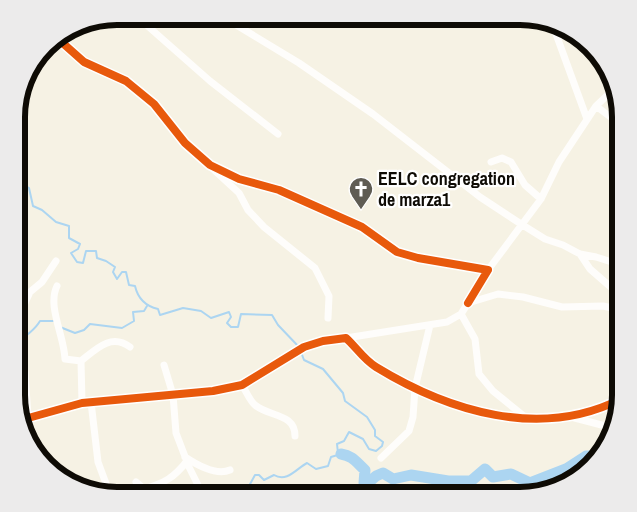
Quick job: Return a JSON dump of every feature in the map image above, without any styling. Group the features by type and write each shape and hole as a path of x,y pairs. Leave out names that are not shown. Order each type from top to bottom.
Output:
{"street":[{"path":"147,25 210,81 278,134"},
{"path":"236,25 299,63 373,114 480,196 520,224 545,239 563,245 580,254 596,256 612,261"},
{"path":"556,32 587,119"},
{"path":"63,43 84,62 126,81 154,104 185,143 239,193 248,210 264,227 313,266 329,296 328,318"},
{"path":"28,418 82,403 213,391 242,385 257,378 294,352 323,341 447,322 461,314 488,270 520,224 541,199 559,162 587,119 596,106 609,94"},
{"path":"596,106 612,118"},
{"path":"491,162 502,158 511,162 525,184 541,199"},
{"path":"210,166 239,179 279,190 362,227 397,252 418,258 488,270"},
{"path":"580,254 590,269 612,288"},
{"path":"25,303 30,292 42,282 56,261"},
{"path":"57,286 52,295 64,342 65,359 81,361 106,342 124,343 130,347"},
{"path":"468,303 498,294 523,297 562,307 604,306 612,308"},
{"path":"461,314 475,339 479,374 499,396 528,419"},
{"path":"381,458 409,431 415,388 430,325"},
{"path":"346,338 374,366 451,405 472,412 528,419 568,416 612,402"},
{"path":"81,361 82,403"},
{"path":"164,365 173,394 176,433 200,487"},
{"path":"25,372 25,401"},
{"path":"242,385 254,405 290,421 295,427 295,436"},
{"path":"92,402 98,462 107,486"},
{"path":"568,416 606,426"},
{"path":"186,459 212,470 225,472 230,470"},
{"path":"150,487 176,476 186,459"},
{"path":"136,482 142,487"},
{"path":"161,487 162,483"}],"waterway":[{"path":"25,186 29,188 33,206 42,210 56,222 69,226 69,238 80,244 78,249 71,253 77,262 83,263 86,251 96,251 97,258 115,267 113,272 117,279 122,272 126,272 129,285 135,286 138,295 143,301 149,306 158,309 160,315 183,308 201,311 211,318 229,312 231,317 227,323 231,327 238,327 241,314 272,315 278,325 299,347"},
{"path":"60,327 75,333 84,330 90,324 122,328 134,321 133,312 144,311 147,306"},
{"path":"25,337 40,321 53,321"},
{"path":"249,487 255,475 259,475 264,480 274,475 279,477 288,476 307,463 316,469 328,466 331,457 341,454 338,453 337,444 344,441 349,432 363,439 369,449 376,451 382,446 383,442 375,436 375,430 367,417 345,401 343,393 323,369 304,360 301,352"},
{"path":"341,454 351,458 365,470 364,483 366,485 376,476 383,473 393,479 411,475 448,481 471,481 485,469 493,477 511,474 530,483 566,469 589,456"}],"cycle path":[{"path":"63,43 84,62 126,81 154,104 185,143 210,165 239,179 279,190 362,227 397,252 418,258 488,270 468,303"},
{"path":"28,418 82,403 213,391 242,385 304,347 323,341 346,338 372,364 404,383 464,407 495,415 527,418 559,417 590,411 612,403"}],"place":[{"name":"EELC congregation de marza1","path":"361,210"}]}
